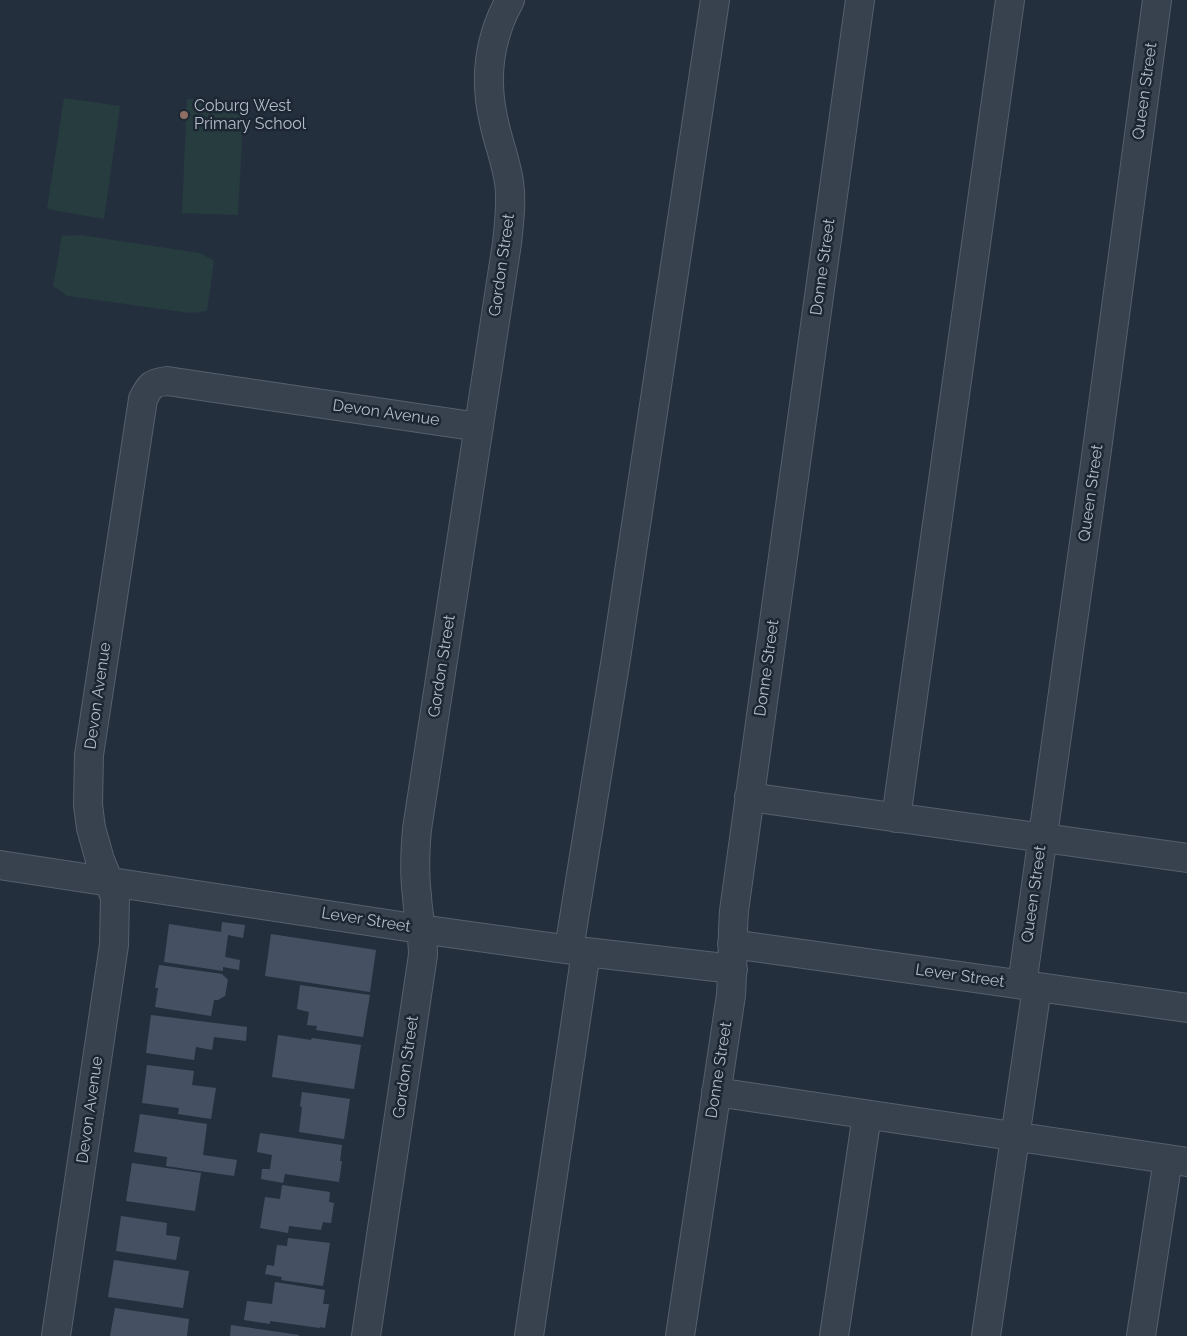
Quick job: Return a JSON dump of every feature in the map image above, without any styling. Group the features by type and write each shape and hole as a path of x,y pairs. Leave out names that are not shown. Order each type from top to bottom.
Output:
{"street":[{"name":"Gordon Street","path":"366,1336 423,955 415,870 417,828 507,243 511,202 510,183 490,106 488,76 496,32 510,0"},
{"path":"529,1336 577,950 616,658 715,0"},
{"name":"Donne Street","path":"680,1336 731,996 734,911 860,0"},
{"path":"896,818 1010,0"},
{"name":"Queen Street","path":"986,1336 1016,1135 1042,838 1096,457 1157,0"},
{"name":"Devon Avenue","path":"56,1336 114,946 115,897 100,860 88,805 89,755 143,399 152,384 167,381 479,427"},
{"path":"749,797 1187,858"},
{"name":"Lever Street","path":"0,865 577,950 733,957 1030,986 1187,1008"},
{"path":"716,1092 1177,1160 1141,1336"},
{"path":"834,1336 867,1115"}],"green space":[{"path":"64,98 120,106 104,219 47,209"},
{"path":"187,99 244,101 238,215 182,213"},
{"path":"80,235 200,253 214,261 207,311 190,313 68,296 53,286 62,236"}],"building":[{"path":"222,922 245,925 243,938 228,935 225,957 240,960 239,970 223,967 223,971 164,962 169,924 221,932"},
{"path":"271,934 376,950 370,992 265,976"},
{"path":"159,965 222,974 228,980 225,996 214,1000 211,1016 155,1007 158,988 155,988"},
{"path":"300,985 370,995 363,1037 316,1030 317,1026 307,1025 309,1012 297,1009"},
{"path":"151,1015 247,1027 246,1041 214,1037 212,1050 196,1047 194,1060 146,1053"},
{"path":"278,1035 361,1045 354,1089 272,1077"},
{"path":"147,1065 194,1071 192,1085 216,1088 211,1119 178,1114 179,1108 142,1103"},
{"path":"302,1092 350,1099 344,1139 299,1132"},
{"path":"140,1114 207,1124 203,1155 237,1160 234,1176 166,1166 167,1157 134,1152"},
{"path":"260,1133 342,1145 339,1182 285,1174 283,1183 261,1179 262,1169 270,1169 272,1155 257,1152"},
{"path":"132,1163 201,1173 195,1211 126,1201"},
{"path":"282,1185 330,1192 329,1202 334,1203 331,1223 323,1222 321,1230 289,1226 288,1233 260,1228 265,1197 280,1199"},
{"path":"121,1216 167,1223 166,1235 180,1237 176,1260 116,1251"},
{"path":"288,1238 330,1243 323,1286 281,1280 282,1277 265,1274 267,1265 274,1266 277,1245 287,1246"},
{"path":"114,1260 189,1271 183,1308 108,1297"},
{"path":"275,1282 325,1290 323,1304 329,1304 325,1328 270,1321 270,1324 244,1320 247,1301 272,1304"},
{"path":"115,1308 189,1319 187,1336 110,1336"},
{"path":"231,1325 299,1335 299,1336 230,1336"}],"place":[{"name":"Coburg West Primary School","path":"184,115"}]}
